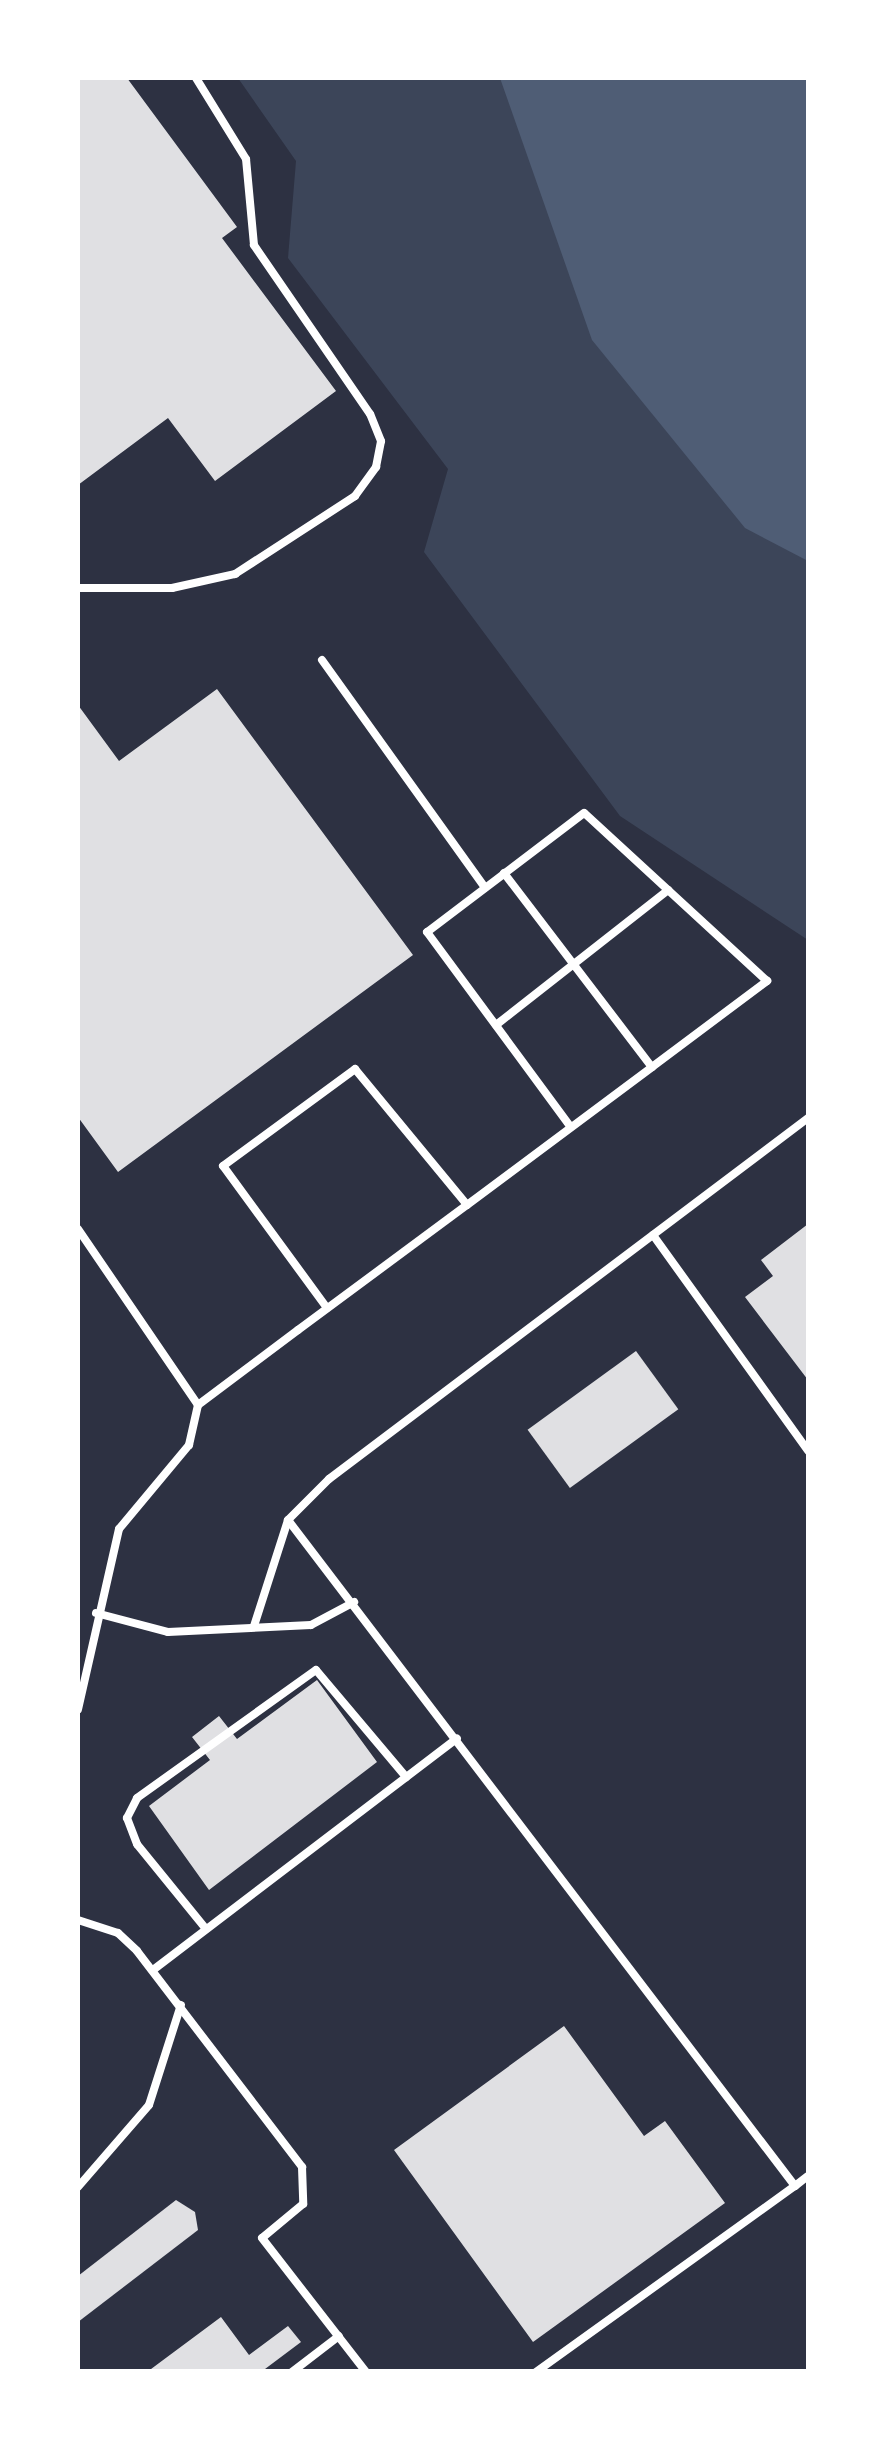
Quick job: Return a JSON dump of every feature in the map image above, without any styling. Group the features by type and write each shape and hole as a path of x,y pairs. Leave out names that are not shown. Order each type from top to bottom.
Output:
{"lane":[{"path":"78,588 172,588 235,574 341,506 376,468 381,441 370,414 254,244 246,159 196,78"},
{"path":"322,660 485,888"},
{"path":"78,1708 96,1613 119,1529 189,1445 198,1405 652,1067 767,980 584,813 427,932 571,1127"},
{"path":"504,873 652,1067"},
{"path":"496,1025 668,890"},
{"path":"328,1308 223,1166 355,1069 467,1205"},
{"path":"254,1626 288,1520 329,1479 808,1118"},
{"path":"78,1229 198,1405"},
{"path":"653,1235 808,1450"},
{"path":"288,1520 795,2186"},
{"path":"96,1613 168,1632 311,1624 354,1602"},
{"path":"206,1929 137,1844 128,1818 153,1786 316,1670 406,1778"},
{"path":"153,1970 457,1738"},
{"path":"78,1920 118,1933 153,1970 302,2167 303,2204 262,2238 366,2372"},
{"path":"78,2188 149,2105 181,2006"},
{"path":"536,2372 808,2176"},
{"path":"292,2372 339,2336"}],"shaded area":[{"path":"238,78 808,78 808,940 620,816 424,552 448,469 288,258 296,161"},
{"path":"500,78 808,78 808,561 745,528 592,340"}],"building":[{"path":"78,78 127,78 237,227 222,238 336,391 215,481 168,418 78,485"},
{"path":"217,689 413,955 118,1172 78,1117 78,705 119,761"},
{"path":"808,1224 808,1380 745,1297 773,1276 761,1260"},
{"path":"636,1351 678,1409 570,1488 528,1430"},
{"path":"317,1680 377,1762 209,1890 149,1806 210,1760 192,1737 219,1716 237,1739"},
{"path":"564,2026 644,2136 665,2121 725,2203 533,2342 394,2150"},
{"path":"176,2200 195,2212 198,2230 78,2322 78,2276"},
{"path":"221,2317 249,2355 288,2326 301,2342 261,2372 147,2372"}]}
